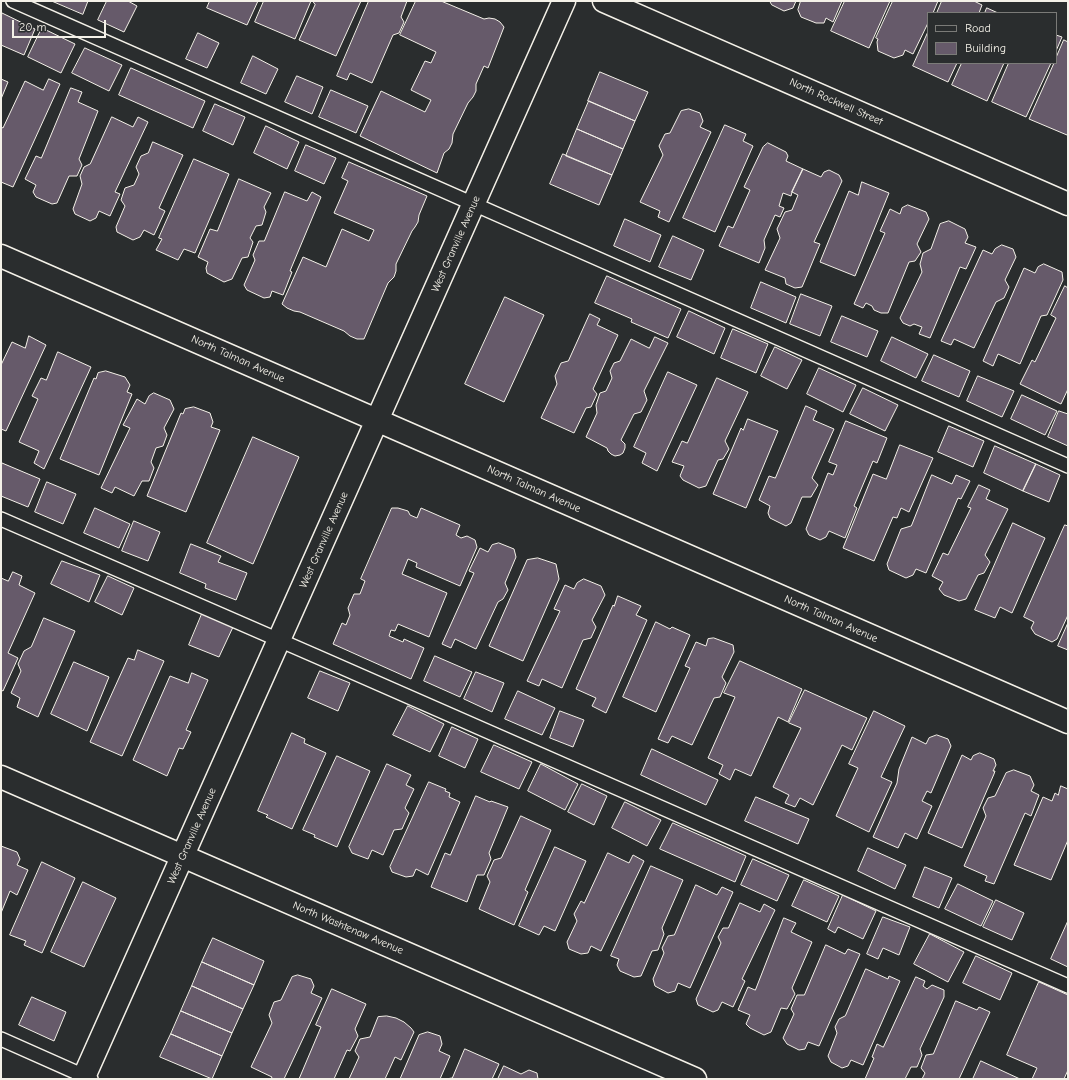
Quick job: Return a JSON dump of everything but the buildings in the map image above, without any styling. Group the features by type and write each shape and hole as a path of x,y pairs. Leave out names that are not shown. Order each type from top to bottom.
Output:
{"street":[{"name":"West Granville Avenue","path":"86,1078 182,856 564,1"},
{"name":"North Rockwell Street","path":"604,1 1068,204"},
{"name":"North Talman Avenue","path":"1,256 1068,722"},
{"name":"North Washtenaw Avenue","path":"1,777 695,1079"}],"lane":[{"path":"13,1 1068,466"},
{"path":"1,519 1068,986"},
{"path":"1,1039 86,1078"}]}
